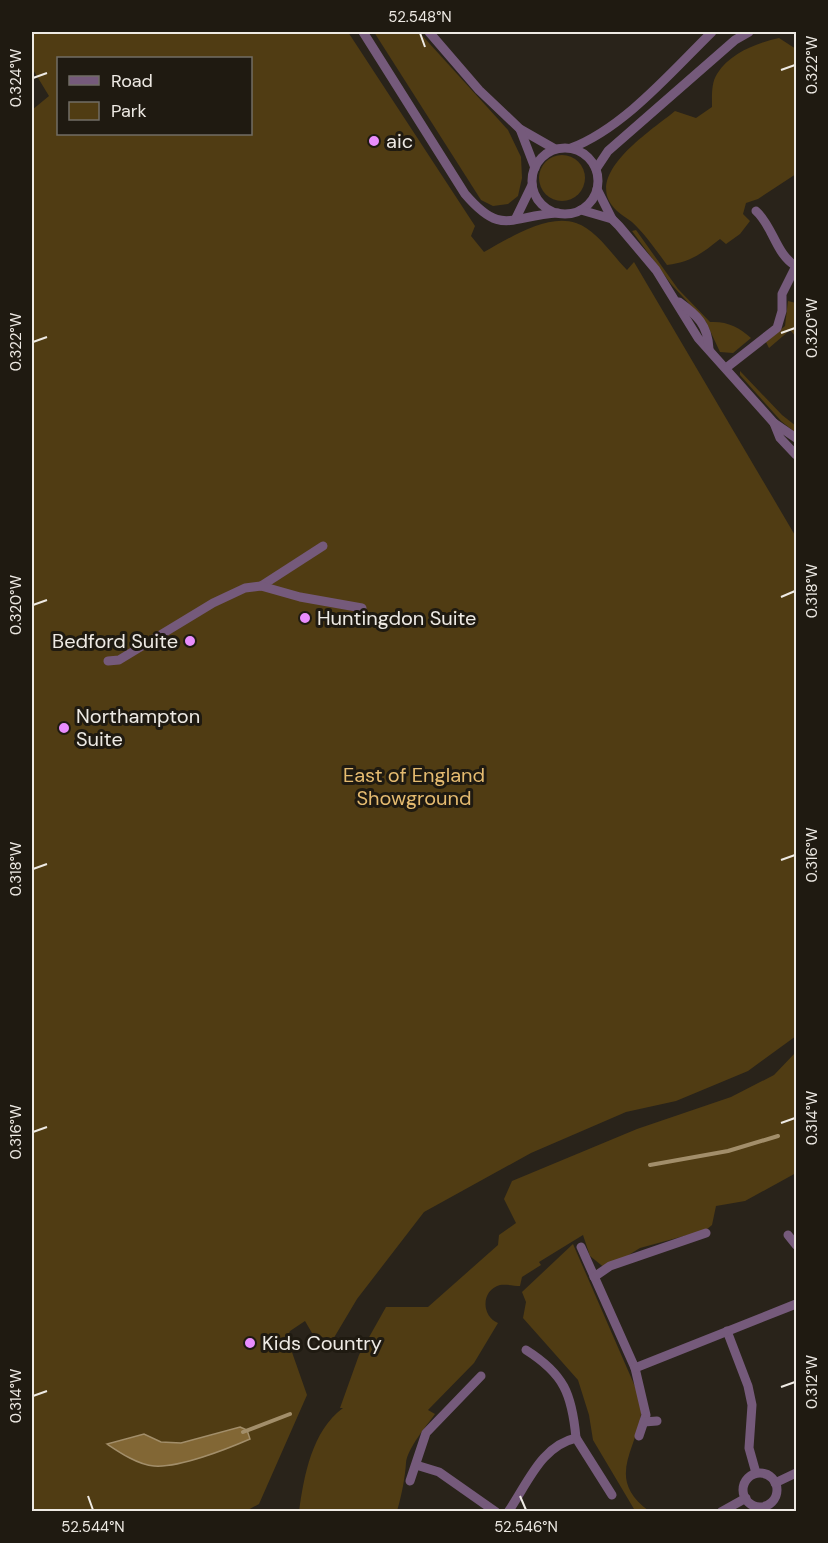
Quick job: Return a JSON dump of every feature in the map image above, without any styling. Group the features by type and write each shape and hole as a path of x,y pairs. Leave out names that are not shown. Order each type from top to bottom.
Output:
{"street":[{"path":"363,32 465,194 489,219 498,222 581,210 612,219"},
{"path":"429,32 479,90 520,129 555,149"},
{"path":"516,218 532,185 539,160 555,149 571,148 591,140 612,126 712,32"},
{"path":"597,169 608,151 631,129 735,40 749,32"},
{"path":"520,129 535,168"},
{"path":"571,148 591,159 597,169 597,189 594,197 581,210"},
{"path":"532,185 541,203 558,213"},
{"path":"597,189 612,219 638,246 677,300 685,319 774,423 796,438"},
{"path":"726,368 777,328 782,311 782,294 796,266 787,261 771,230 756,211"},
{"path":"774,423 780,438 796,455"},
{"path":"261,586 323,546"},
{"path":"108,661 119,660 213,603 245,588 261,586 300,597 362,608"},
{"path":"594,1277 610,1266 706,1233"},
{"path":"788,1235 796,1245"},
{"path":"581,1247 635,1368 643,1397 644,1422 639,1436"},
{"path":"635,1368 796,1304"},
{"path":"727,1331 748,1386 752,1405 748,1448 756,1473"},
{"path":"526,1350 549,1364 567,1387 574,1414 576,1438 612,1495"},
{"path":"410,1481 426,1433 481,1376"},
{"path":"644,1422 657,1421"},
{"path":"508,1512 543,1457 560,1442 576,1438"},
{"path":"416,1465 439,1472 496,1512"},
{"path":"756,1473 769,1475 775,1483 777,1492 772,1508 754,1505 746,1497 745,1484 756,1473"},
{"path":"775,1483 796,1473"},
{"path":"721,1512 746,1497"}],"green space":[{"name":"East of England Showground","path":"32,32 348,32 475,226 471,236 484,252 540,224 565,221 584,226 591,231 627,270 634,262 796,537 796,1036 748,1071 676,1101 626,1112 531,1153 424,1212 357,1299 332,1341 312,1333 305,1321 290,1331 287,1338 307,1395 259,1504 246,1511 32,1511 32,110 49,96 32,68"},
{"path":"374,32 419,32 508,130 521,157 522,178 518,196 508,204 493,206 481,200"},
{"path":"779,38 796,49 796,174 758,199 746,203 743,214 750,221 740,234 726,244 720,239 695,257 667,265 632,222 617,211 608,197 607,183 612,169 636,142 675,111 696,118 712,107 715,78 729,60 753,46"},
{"path":"562,155 578,162 585,178 578,194 562,201 546,194 539,178 546,162"},
{"path":"636,230 678,289 710,322 732,325 751,338 733,353 720,352 706,322 671,284 632,231"},
{"path":"788,301 796,303 796,337 790,330 769,348 766,342 785,326"},
{"path":"740,371 782,415 796,426 796,433 781,421 740,375"},
{"path":"796,1052 796,1173 745,1201 716,1206 712,1225 706,1230 640,1248 606,1269 590,1256 583,1235 539,1262 541,1265 522,1277 520,1286 500,1285 494,1288 489,1292 485,1303 488,1315 498,1323 474,1363 428,1410 435,1414 407,1457 397,1511 299,1512 311,1455 324,1429 343,1408 340,1408 359,1355 386,1307 428,1307 498,1245 499,1235 516,1223 504,1199 512,1181 637,1129 731,1097 774,1075"},
{"path":"573,1244 639,1397 641,1414 627,1465 626,1477 629,1488 636,1499 649,1511 634,1509 593,1440 589,1415 578,1380 523,1318 526,1302 522,1292"}],"shaded area":[{"path":"240,1427 247,1430 250,1439 203,1457 164,1466 154,1466 129,1458 107,1444 144,1434 161,1442 181,1443"}],"waterway":[{"path":"650,1165 728,1151 778,1136"},
{"path":"243,1432 290,1414"}],"place":[{"name":"aic","path":"374,141"},
{"name":"Huntingdon Suite","path":"305,618"},
{"name":"Bedford Suite","path":"190,641"},
{"name":"Northampton Suite","path":"64,728"},
{"name":"Kids Country","path":"250,1343"}]}
